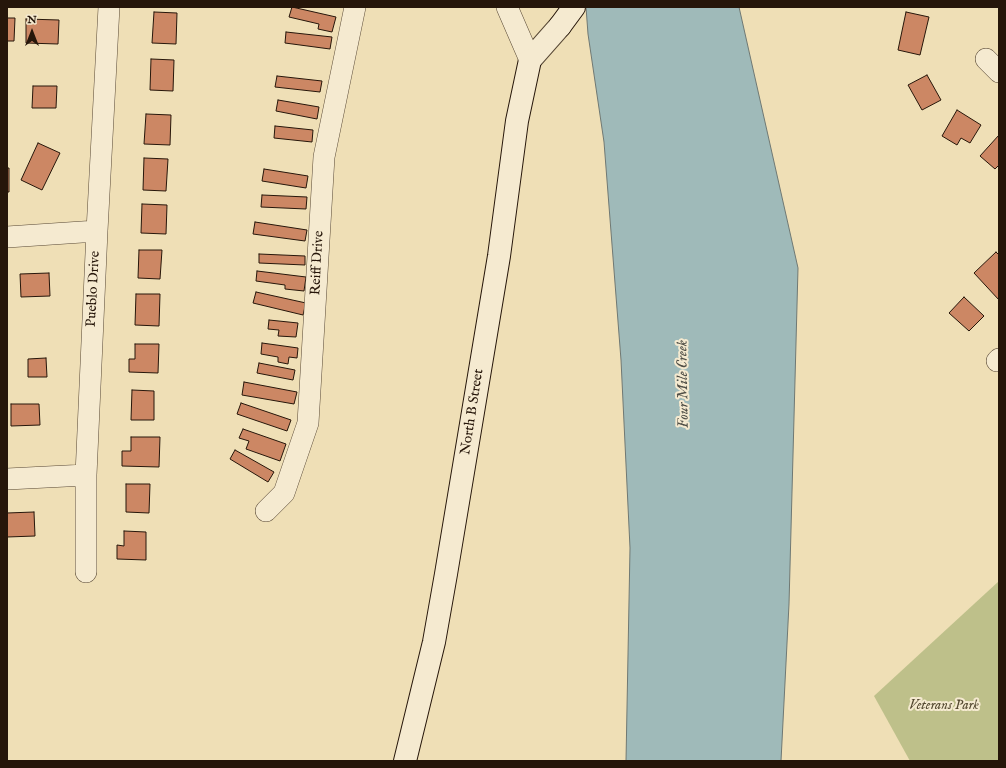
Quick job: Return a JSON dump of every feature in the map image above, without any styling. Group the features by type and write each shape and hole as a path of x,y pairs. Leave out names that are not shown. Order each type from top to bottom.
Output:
{"main road":[{"path":"530,60 560,26 574,7"},
{"name":"North B Street","path":"405,761 434,642 498,256 517,121 530,60"}],"street":[{"name":"Pueblo Drive","path":"86,572 86,475 109,7"},
{"name":"Reiff Drive","path":"266,511 284,493 308,423 324,157 355,7"},
{"path":"507,7 530,60"},
{"path":"7,237 97,231"},
{"path":"7,479 86,475"}],"green space":[{"name":"Veterans Park","path":"999,581 999,761 910,761 874,696"}],"water":[{"name":"Four Mile Creek","path":"586,7 739,7 798,268 789,604 781,761 626,761 630,548 621,360 604,142 588,34"}],"building":[{"path":"292,7 336,17 332,32 318,29 319,24 289,17"},
{"path":"154,12 177,13 176,44 152,43"},
{"path":"906,12 929,17 920,55 898,50"},
{"path":"7,18 15,18 14,41 7,41"},
{"path":"26,19 59,20 58,44 26,43"},
{"path":"286,32 332,37 330,49 285,43"},
{"path":"151,59 174,60 173,91 150,90"},
{"path":"927,75 941,100 922,110 908,85"},
{"path":"277,76 322,81 320,92 275,87"},
{"path":"33,86 57,86 56,108 32,108"},
{"path":"278,100 319,107 317,119 276,111"},
{"path":"957,110 981,125 970,143 961,138 957,145 942,136"},
{"path":"146,114 171,115 170,145 144,144"},
{"path":"275,126 313,130 312,142 274,138"},
{"path":"999,135 999,165 995,169 980,156"},
{"path":"38,143 60,153 42,190 21,180"},
{"path":"144,158 168,159 166,191 143,190"},
{"path":"7,168 9,168 9,192 7,192"},
{"path":"264,169 308,176 306,188 262,181"},
{"path":"262,195 307,197 306,209 261,207"},
{"path":"142,204 167,205 166,234 141,233"},
{"path":"255,222 307,230 305,241 253,234"},
{"path":"139,250 162,250 160,279 138,278"},
{"path":"996,252 999,255 999,300 974,273"},
{"path":"259,254 305,256 305,265 259,263"},
{"path":"257,271 306,277 304,291 285,289 285,285 256,281"},
{"path":"49,273 50,296 21,297 20,274"},
{"path":"256,292 306,303 303,315 253,303"},
{"path":"136,294 160,294 159,326 135,325"},
{"path":"964,297 984,316 969,331 949,313"},
{"path":"269,320 298,323 296,337 278,336 279,330 268,329"},
{"path":"262,343 298,348 297,358 289,357 288,364 278,362 278,357 261,354"},
{"path":"135,344 159,344 158,373 129,372 129,359 135,359"},
{"path":"46,358 47,377 28,377 28,359"},
{"path":"259,363 295,370 293,380 257,373"},
{"path":"244,382 297,392 294,404 242,395"},
{"path":"132,390 154,391 154,420 131,420"},
{"path":"241,403 291,420 287,431 237,414"},
{"path":"11,404 39,404 40,425 11,426"},
{"path":"243,429 286,444 280,461 246,449 249,441 239,438"},
{"path":"131,437 160,437 159,467 122,466 122,451 131,451"},
{"path":"235,450 274,472 268,482 230,459"},
{"path":"126,484 150,484 149,513 126,512"},
{"path":"34,512 35,536 7,537 7,513"},
{"path":"124,531 146,532 146,560 117,559 117,545 124,546"}]}
